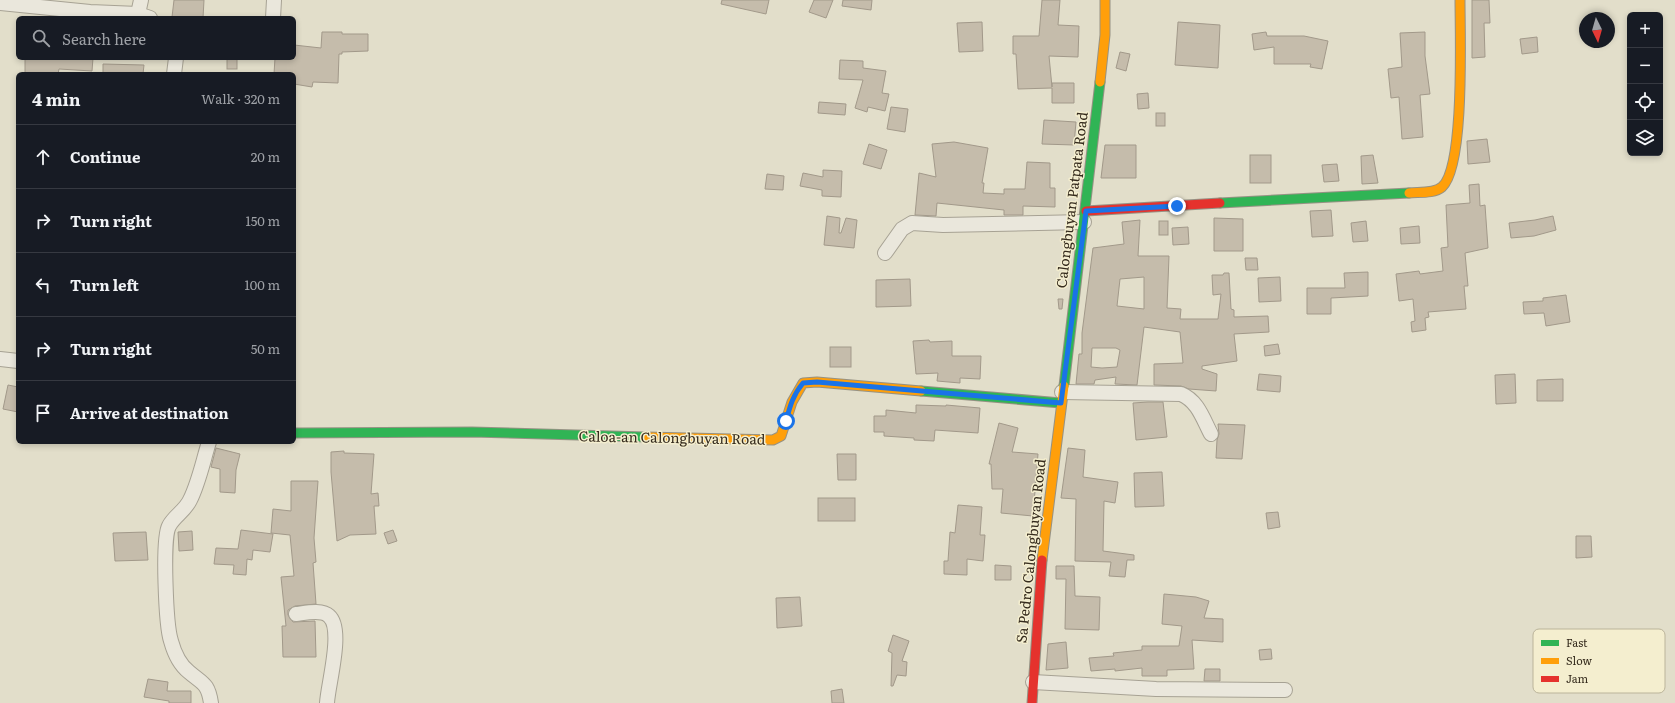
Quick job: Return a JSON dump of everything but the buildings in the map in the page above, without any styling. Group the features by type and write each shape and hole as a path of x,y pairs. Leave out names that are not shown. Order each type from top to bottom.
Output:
{"street":[{"path":"0,3 144,16 140,0"},
{"path":"273,16 274,0"},
{"name":"Calongbuyan Patpata Road","path":"1061,398 1085,216 1105,35 1105,0"},
{"path":"885,253 902,229 912,223 943,226 1435,191 1443,186 1449,175 1458,122 1460,82 1460,0"},
{"path":"174,72 176,60"},
{"path":"0,359 16,361"},
{"name":"Caloa-an Calongbuyan Road","path":"296,433 472,432 761,441 773,440 781,436 790,403 796,391 803,383 817,382 1061,398"},
{"path":"1061,398 1181,394 1187,397 1199,409 1211,434"},
{"name":"Sa Pedro Calongbuyan Road","path":"1032,703 1043,550 1061,398"},
{"path":"208,444 190,500 181,514 168,526 166,541 168,632 173,647 182,664 205,685 211,703"},
{"path":"296,614 324,613 329,616 333,622 336,645 327,703"},
{"path":"1033,682 1156,689 1285,690"}],"traffic: fast":[{"path":"1064,386 1100,82"},
{"path":"1220,203 1409,193"},
{"path":"921,391 1061,403"},
{"path":"296,433 472,432 646,437"}],"traffic: slow":[{"path":"1100,82 1105,35 1105,0"},
{"path":"1409,193 1431,192 1442,187 1449,175 1455,154 1460,99 1460,0"},
{"path":"646,437 773,440 781,436 792,402 803,383 817,382 921,391"},
{"path":"1042,560 1064,386"}],"traffic: jam":[{"path":"1086,211 1220,203"},
{"path":"1032,703 1042,560"}],"route":[{"path":"786,421 790,403 796,391 803,383 817,382 1061,403 1086,211 1177,206"}]}
